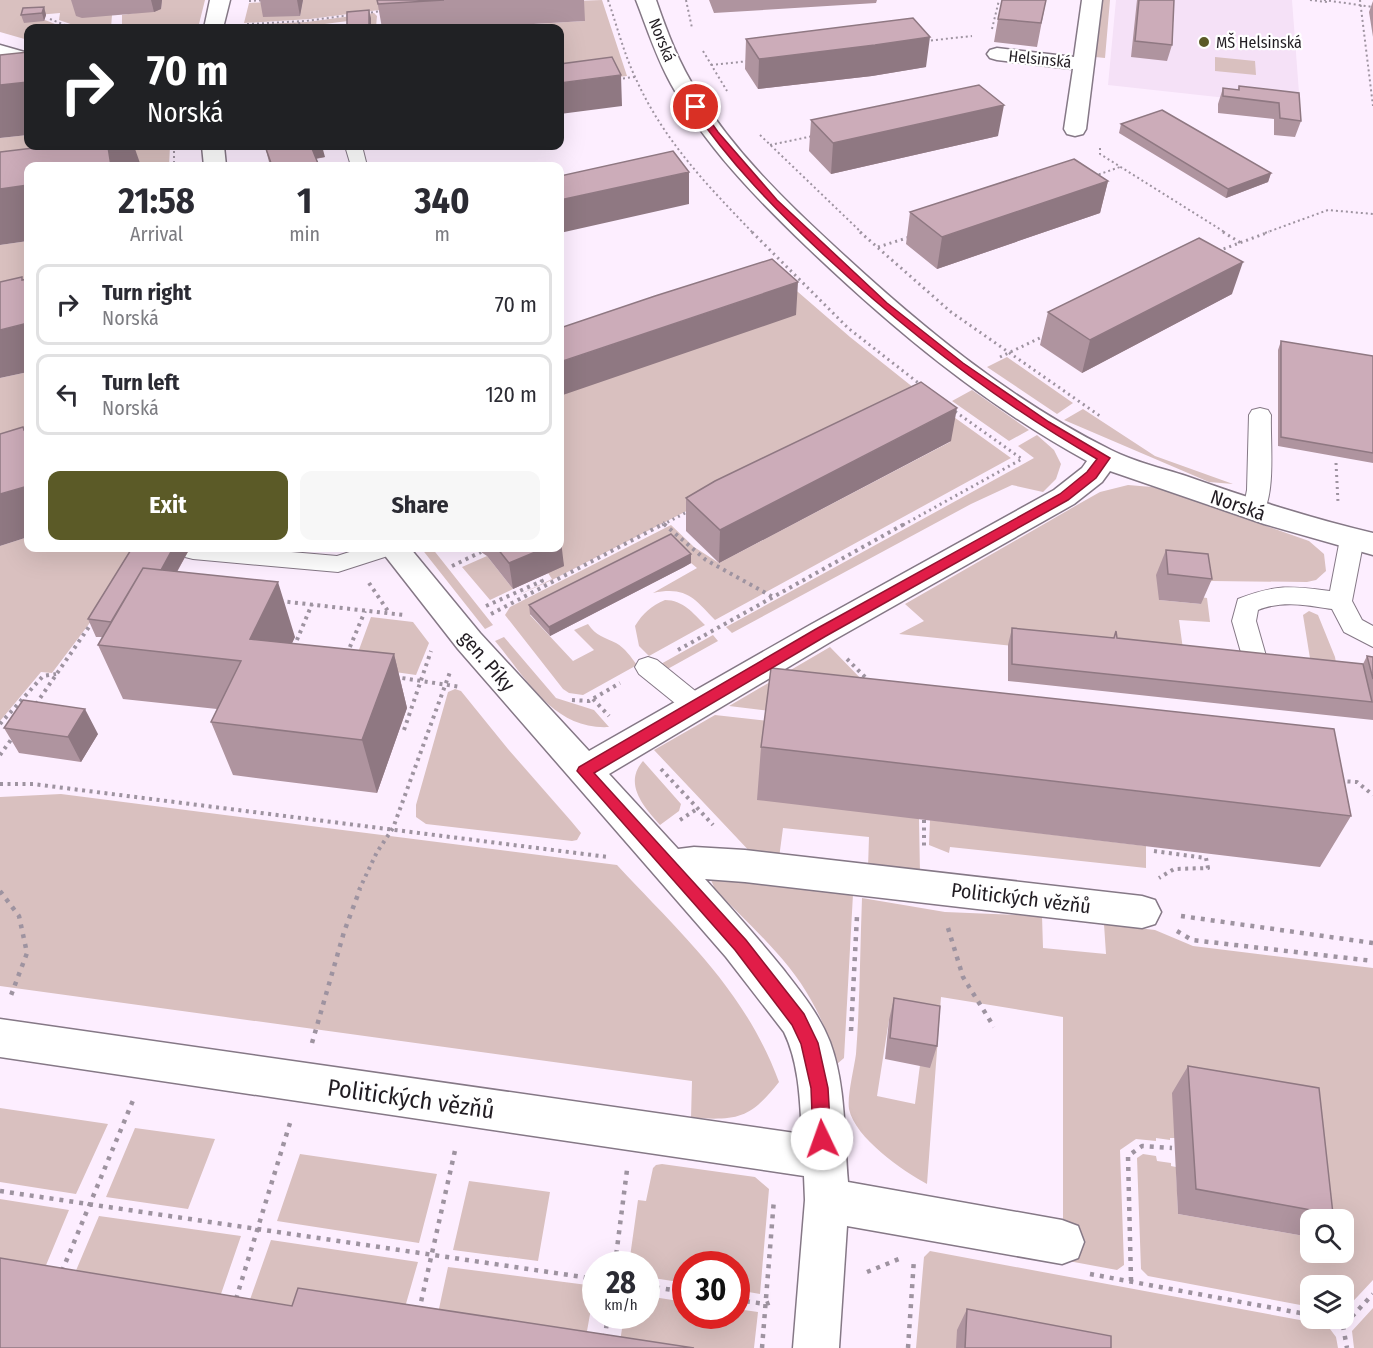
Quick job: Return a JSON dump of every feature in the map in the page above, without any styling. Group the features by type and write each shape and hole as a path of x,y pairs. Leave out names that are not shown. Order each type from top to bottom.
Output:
{"street":[{"path":"215,24 220,0"},
{"name":"Norská","path":"646,0 664,51 687,93 714,134 773,202 851,277 960,366 1045,424 1105,458 1254,510 1362,542"},
{"name":"Helsinská","path":"1075,129 1092,0"},
{"path":"0,51 24,58"},
{"name":"Helsinská","path":"997,54 1084,64"},
{"path":"816,1348 825,1179 820,1088 810,1043 798,1019 740,945 584,771 821,633 1064,497 1092,475 1105,458"},
{"name":"gen. Píky","path":"397,552 469,640 584,771"},
{"name":"Politických vězňů","path":"669,866 694,863 745,866 1142,912"},
{"name":"Politických vězňů","path":"4,1021 150,1060 632,1131 1062,1242"}],"lane":[{"path":"1254,510 1258,490 1260,415"},
{"path":"1362,542 1340,601 1353,626 1373,638"},
{"path":"203,552 338,564 374,552"},
{"path":"1255,663 1244,621 1248,605 1270,596 1296,595 1340,601"},
{"path":"648,667 695,705"}],"path":[{"path":"244,1 266,0"},
{"path":"608,0 635,77 650,107 692,169 791,273 848,328 929,392"},
{"path":"686,0 693,31"},
{"path":"991,34 999,0"},
{"path":"1310,0 1373,8"},
{"path":"1324,0 1329,2"},
{"path":"1359,0 1373,106"},
{"path":"240,24 309,20 390,10"},
{"path":"380,11 380,16"},
{"path":"50,19 62,24"},
{"path":"296,24 309,20"},
{"path":"921,42 980,35"},
{"path":"702,48 727,91"},
{"path":"711,65 757,60"},
{"path":"612,80 635,77"},
{"path":"756,131 877,248 951,312 1081,403"},
{"path":"769,145 815,135"},
{"path":"1100,143 1100,154 1241,243"},
{"path":"1090,177 1120,167"},
{"path":"1209,255 1328,210 1373,214"},
{"path":"877,248 920,233"},
{"path":"1010,353 1052,332"},
{"path":"648,667 1022,459 948,406"},
{"path":"1336,463 1338,504"},
{"path":"490,614 691,510"},
{"path":"664,524 706,560 772,597"},
{"path":"451,566 481,552"},
{"path":"484,607 542,581 540,578"},
{"path":"368,581 390,614"},
{"path":"277,600 365,611 345,659"},
{"path":"290,656 312,604"},
{"path":"32,710 93,620"},
{"path":"821,633 872,683"},
{"path":"404,730 431,650"},
{"path":"0,724 43,676 57,674"},
{"path":"235,1304 260,1229 348,913 383,842 393,828 446,684 385,676"},
{"path":"593,699 617,725"},
{"path":"0,756 19,728"},
{"path":"655,763 697,809"},
{"path":"1333,780 1357,782 1373,795"},
{"path":"0,784 33,784 609,857"},
{"path":"924,820 924,835"},
{"path":"1154,852 1206,858 1208,868 1174,869 1158,879"},
{"path":"943,889 948,935 963,976 994,1027"},
{"path":"0,891 19,916 27,952 4,1021"},
{"path":"850,1043 857,905"},
{"path":"1142,912 1373,943"},
{"path":"1142,912 1192,940 1373,961"},
{"path":"60,1276 150,1060"},
{"path":"418,1316 465,1107"},
{"path":"617,1251 632,1131"},
{"path":"1172,1148 1142,1146 1128,1155 1131,1281 1300,1313"},
{"path":"0,1191 582,1277"},
{"path":"762,1348 774,1200"},
{"path":"908,1348 915,1248"},
{"path":"1354,1314 1373,1294"},
{"path":"750,1302 766,1304"},
{"path":"603,1348 606,1329"},
{"path":"1344,1329 1347,1348"}],"shaded area":[{"path":"0,0 79,0 112,15 111,24 70,24 59,20 60,13 26,16 55,24 24,24 24,39 0,32"},
{"path":"162,0 205,0 199,24 122,24 122,15 161,9"},
{"path":"303,0 538,0 379,10 310,19 244,23 249,3 267,2 300,16"},
{"path":"602,0 627,76 564,84 564,24 532,24 585,21 546,2"},
{"path":"1102,0 1110,0 1105,58 1095,57"},
{"name":"MŠ Helsinská","path":"1116,0 1292,0 1300,106 1108,85"},
{"path":"374,13 377,16 376,24 357,24 348,21 325,24 266,24 307,22"},
{"path":"1215,57 1255,61 1256,75 1215,71"},
{"path":"24,135 24,150 170,150 169,162 24,162 24,170 0,193 0,138"},
{"path":"24,242 24,307 0,313 0,245"},
{"path":"783,279 919,392 552,580 512,598 552,579 548,573 563,566 561,552 564,552 564,394"},
{"path":"1007,357 1073,403 1057,414 987,367"},
{"path":"24,373 24,453 0,460 0,378"},
{"path":"972,390 1029,430 1009,441 952,401"},
{"path":"926,397 1011,458 715,620 689,596 674,591 653,593 697,568 691,563 530,615 573,661 594,650 574,630 588,624 597,634 622,647 637,665 583,695 569,693 563,689 505,615 510,607 671,525 694,547 719,563 950,442"},
{"path":"1083,409 1155,456 1233,484 1209,482 1064,420"},
{"path":"1037,435 1054,450 1061,464 1056,479 1043,492 1012,485 971,504 732,633 726,627 1034,458 1018,446"},
{"path":"1128,485 1166,491 1309,541 1324,554 1326,571 1316,580 1307,582 1212,581 1159,600 1201,604 1200,597 1207,598 1210,622 1179,620 1185,664 899,634 924,621 905,604 1100,492"},
{"path":"24,538 24,552 135,552 92,620 52,673 41,672 0,721 0,546"},
{"path":"424,552 435,552 493,625 485,629"},
{"path":"487,556 513,589 490,600 462,567"},
{"path":"665,600 682,605 705,625 649,656 639,646 635,626 648,610"},
{"path":"1309,611 1318,615 1335,657 1338,674 1313,677 1303,615"},
{"path":"371,617 413,622 429,643 416,675 353,666"},
{"path":"713,635 718,641 664,671 659,665"},
{"path":"504,637 556,698 594,710 609,727 589,726 572,720 543,699 495,641"},
{"path":"830,647 904,723 729,706"},
{"path":"455,689 461,691 581,833 577,840 426,824 416,817 416,805 448,692"},
{"path":"715,715 768,721 919,819 920,874 868,868 869,837 783,828 779,858 754,856 654,750"},
{"path":"643,761 681,804 679,811 660,825 642,803 635,787 637,770"},
{"path":"61,794 617,865 688,940 730,991 765,1049 779,1082 759,1104 741,1115 720,1119 691,1118 692,1081 0,986 0,797"},
{"path":"930,820 1146,846 1146,868 950,847 949,853 929,845"},
{"path":"709,876 853,894 844,1058 837,1064 819,1015 802,985 767,942 715,889"},
{"path":"862,898 945,912 1042,916 1043,948 1106,954 1104,924 1155,930 1193,946 1373,968 1373,1280 1354,1300 1354,1275 1300,1275 1300,1305 1148,1276 1141,1269 1137,1158 1143,1154 1156,1156 1157,1161 1171,1163 1171,1166 1176,1167 1178,1214 1300,1235 1300,1263 1354,1263 1354,1209 1300,1209 1300,1230 1175,1138 1170,1138 1170,1140 1156,1138 1156,1141 1136,1139 1120,1150 1124,1265 1117,1270 1063,1260 1063,1017 941,997 927,1184 906,1171 870,1142 853,1120 849,1109 856,1054","holes":["889,1020 920,1065 915,1104 877,1096"]},
{"path":"0,1108 108,1124 76,1194 0,1182"},
{"path":"135,1128 215,1139 188,1209 106,1197"},
{"path":"300,1154 437,1174 419,1243 277,1221"},
{"path":"656,1165 755,1177 769,1189 760,1294 750,1292 750,1251 672,1251 672,1281 660,1279 660,1251 631,1251 638,1200 646,1201 653,1168"},
{"path":"469,1181 550,1192 538,1261 453,1250"},
{"path":"0,1199 69,1210 34,1294 0,1288"},
{"path":"99,1216 241,1236 211,1323 64,1299"},
{"path":"271,1240 418,1262 397,1335 240,1328"},
{"path":"930,1251 1300,1320 1300,1329 1330,1329 1336,1337 1338,1348 916,1348 924,1257"},
{"path":"448,1267 582,1284 582,1329 587,1329 584,1348 432,1341"},
{"path":"660,1298 672,1300 672,1329 750,1329 750,1311 758,1312 754,1348 619,1348 622,1329 660,1329"},
{"path":"1373,1308 1373,1348 1354,1348 1352,1331"}],"building":[{"path":"377,0 444,0 378,4"},
{"path":"1002,0 1046,0 1041,23 998,19"},
{"path":"1139,0 1174,0 1172,45 1135,41"},
{"path":"44,7 42,13 21,15 23,8"},
{"path":"369,10 369,24 347,24 347,12"},
{"path":"913,18 930,37 759,59 746,39"},
{"path":"24,52 24,82 0,85 0,55"},
{"path":"612,57 621,75 564,82 564,63"},
{"path":"979,85 1004,105 833,143 811,120"},
{"path":"1239,86 1299,93 1301,121 1280,118 1279,103 1223,96 1223,88 1239,90"},
{"path":"1162,110 1271,173 1228,189 1121,124"},
{"path":"24,149 108,150 110,162 24,162 24,186 0,189 0,152"},
{"path":"266,150 313,150 317,162 271,162"},
{"path":"673,151 689,172 564,199 564,175"},
{"path":"1074,159 1108,181 942,237 910,212"},
{"path":"1199,238 1243,262 1090,340 1048,312"},
{"path":"772,259 798,282 564,361 564,327"},
{"path":"22,277 24,280 24,324 0,330 0,282"},
{"path":"1281,341 1373,356 1373,453 1281,437"},
{"path":"921,382 957,408 720,530 686,498 715,481"},
{"path":"23,427 24,430 24,487 0,494 0,434"},
{"path":"671,534 691,554 549,627 529,605"},
{"path":"1166,550 1208,554 1212,579 1168,574"},
{"path":"130,552 171,552 161,570 143,568 111,622 88,619"},
{"path":"500,552 535,552 509,563"},
{"path":"143,568 278,582 250,639 394,654 362,740 211,722 241,661 98,645"},
{"path":"1012,628 1114,638 1116,631 1117,638 1363,664 1372,702 1012,664"},
{"path":"1367,656 1373,657 1373,679"},
{"path":"771,668 1334,729 1351,816 761,747"},
{"path":"23,700 85,709 68,737 4,728"},
{"path":"894,998 940,1006 937,1046 890,1038"},
{"path":"1188,1066 1319,1088 1332,1209 1306,1209 1196,1189"},
{"path":"0,1258 292,1306 298,1288 694,1348 0,1348"},
{"path":"967,1309 1111,1336 1111,1348 965,1348"}],"place":[{"name":"MŠ Helsinská","path":"1204,42"}],"route":[{"path":"696,107 714,134 773,202 851,277 960,366 1045,424 1105,458 1092,475 1064,497 821,633 584,771 740,945 780,993 798,1019 810,1043 820,1088 822,1139"}]}
